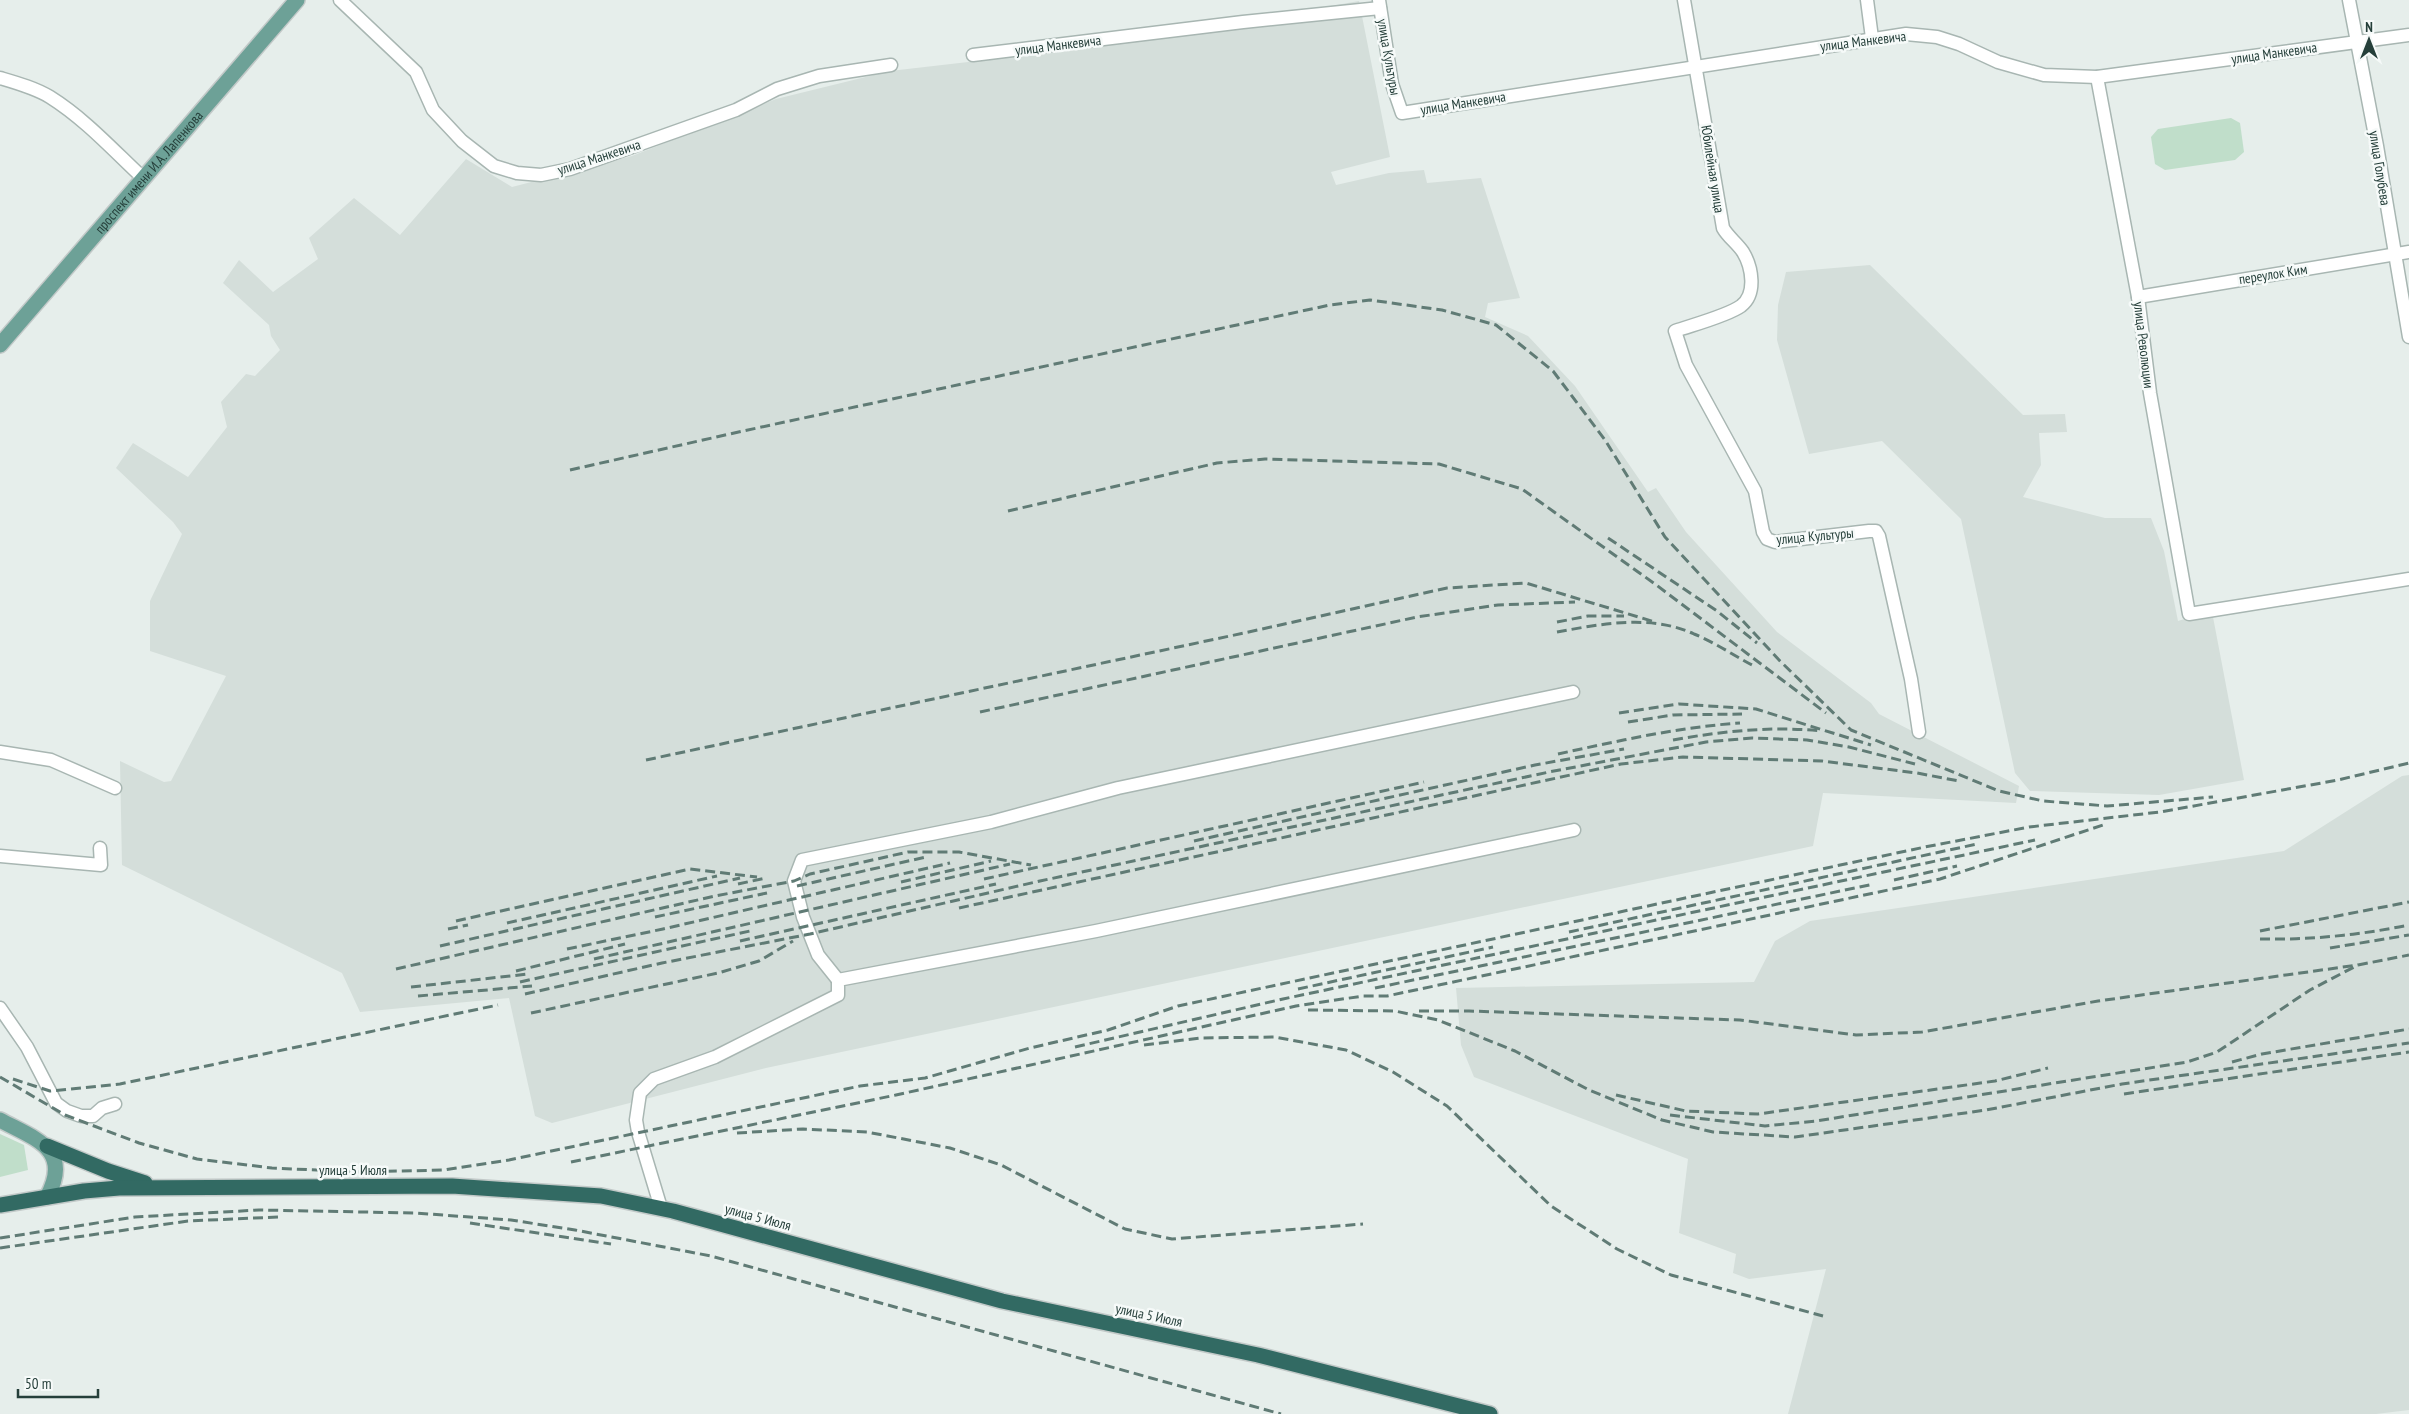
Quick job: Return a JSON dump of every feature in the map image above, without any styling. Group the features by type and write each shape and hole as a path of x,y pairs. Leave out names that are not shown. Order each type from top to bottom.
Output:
{"highway":[{"path":"47,1146 108,1171 163,1188"},
{"name":"улица 5 Июля","path":"0,1205 110,1189 163,1188 452,1186 601,1196 661,1208 1002,1301 1258,1355 1490,1414"}],"main road":[{"name":"проспект имени И.А. Лапенкова","path":"0,345 297,0"},
{"path":"0,1120 47,1146 53,1156 54,1175 53,1185 47,1197"}],"street":[{"name":"улица Манкевича","path":"340,0 416,72 433,110 462,141 494,166 517,173 541,175 570,169 736,110 777,89 820,76 892,65"},
{"name":"Юбилейная улица","path":"1684,0 1723,228 1744,254 1750,270 1752,286 1750,294 1741,306 1720,314"},
{"path":"1867,0 1872,38"},
{"name":"улица Голубева","path":"2349,0 2378,146 2394,254 2409,337"},
{"name":"улица Манкевича","path":"974,55 1380,4"},
{"name":"улица Культуры","path":"1380,4 1392,84 1402,113"},
{"name":"улица Манкевича","path":"1402,113 1696,65 1906,34 1937,37 1960,44 1998,62 2044,75 2097,77 2409,35"},
{"name":"улица Революции","path":"2097,77 2138,297 2150,393 2189,614 2409,579"},
{"path":"0,78 27,86 50,97 80,118 143,178"},
{"name":"переулок Ким","path":"2138,297 2409,252"},
{"name":"улица Культуры","path":"1720,314 1675,332 1686,365 1755,491 1763,532 1767,539 1775,542 1868,531 1876,531 1880,536 1911,678 1919,732"},
{"path":"661,1208 638,1132 636,1120 640,1093 654,1079 715,1057 838,995 838,980 818,955 803,917 794,880 802,860 991,822 1118,788 1573,692"},
{"path":"0,752 51,760 115,788"},
{"path":"838,980 1096,932 1574,830"},
{"path":"0,856 101,865 100,848"},
{"path":"0,1008 27,1047 56,1103 67,1111 81,1116 93,1116 102,1108 115,1104"}],"shaded area":[{"path":"1359,1 1390,157 1331,172 1336,185 1389,173 1424,170 1427,183 1481,178 1520,298 1488,303 1485,317 1528,336 1575,386 1648,492 1656,488 1686,532 1777,632 1871,703 1879,714 2019,786 2016,803 1823,793 1813,846 766,1068 552,1123 535,1116 509,998 360,1012 342,973 122,865 120,761 164,782 171,781 226,676 150,651 150,601 182,534 173,522 116,468 133,443 188,477 227,427 221,402 246,374 255,376 280,350 271,336 269,325 223,283 239,260 273,292 318,259 309,238 354,198 400,235 466,159 512,187 632,156 776,99 890,71 1098,47"},
{"path":"1870,265 2023,415 2065,414 2067,432 2039,433 2041,465 2023,497 2105,518 2151,518 2164,551 2178,621 2191,617 2213,617 2244,780 2159,795 2030,791 2015,773 1961,519 1882,441 1809,454 1777,340 1778,305 1786,272"},
{"path":"2409,775 2409,1410 2376,1414 1788,1414 1826,1269 1749,1279 1733,1273 1736,1254 1679,1233 1688,1159 1474,1077 1461,1045 1456,988 1754,982 1775,941 1810,921 2284,851 2402,776"}],"green space":[{"path":"2231,118 2240,123 2244,152 2235,160 2165,170 2155,164 2151,137 2158,129"},
{"path":"0,1134 24,1145 28,1170 0,1177"}],"railway":[{"path":"570,470 1330,305 1370,300 1442,310 1496,325 1553,371 1605,440 1665,537 1780,661 1851,730 1999,791 2043,801 2107,806 2213,797"},
{"path":"1008,511 1217,463 1265,459 1439,464 1522,489 1655,584 1826,713"},
{"path":"1608,538 1717,611 1757,643"},
{"path":"646,760 1447,588 1526,583 1655,622"},
{"path":"980,712 1417,617 1498,605 1575,602"},
{"path":"1557,622 1588,616 1624,616"},
{"path":"1557,632 1626,622 1661,624 1701,637 1752,665"},
{"path":"1619,713 1679,704 1756,709 1871,745"},
{"path":"1628,722 1673,715 1742,714"},
{"path":"1558,754 1671,731 1740,723"},
{"path":"1673,740 1748,730 1822,731"},
{"path":"525,994 662,963 810,934 1040,881 1549,772 1706,742 1752,738 1807,740 1849,747 1915,764"},
{"path":"1194,841 1535,765 1624,749"},
{"path":"959,908 1621,764 1683,757 1822,761 1917,773 1959,781"},
{"path":"0,1077 65,1115 139,1143 197,1159 272,1168 360,1172 444,1170 509,1160 860,1086 925,1078 1030,1048 1108,1030 1178,1006 1925,847 2029,827 2160,812 2338,780 2409,763"},
{"path":"984,879 1424,782"},
{"path":"571,1162 896,1095 1296,1006 1363,996 1387,996 1940,879 2103,825"},
{"path":"1075,1047 1283,999 2035,840"},
{"path":"1569,932 1977,844"},
{"path":"396,969 715,896 794,881 810,874 908,852 959,852 1031,865"},
{"path":"797,886 926,857"},
{"path":"901,882 991,861"},
{"path":"567,949 663,929 950,863"},
{"path":"594,959 1010,864"},
{"path":"1894,880 1957,866"},
{"path":"456,921 690,869 757,877"},
{"path":"507,923 717,876"},
{"path":"440,946 740,878"},
{"path":"738,884 766,878"},
{"path":"740,941 996,884"},
{"path":"1375,988 1874,884"},
{"path":"655,917 767,893"},
{"path":"2260,931 2409,902"},
{"path":"448,929 468,925"},
{"path":"2260,939 2335,936 2409,925"},
{"path":"520,982 750,931"},
{"path":"2330,948 2409,935"},
{"path":"531,1013 718,973 759,961 793,941"},
{"path":"516,971 625,944"},
{"path":"1298,989 1493,947"},
{"path":"1670,1115 1765,1126 1816,1121 2187,1062 2217,1052 2310,990 2358,965 2409,955"},
{"path":"1419,1011 1740,1020 1856,1035 1922,1032 2098,1001 2358,965"},
{"path":"411,987 528,974"},
{"path":"418,996 532,986"},
{"path":"13,1079 50,1091 120,1084 498,1005"},
{"path":"1308,1010 1395,1011 1438,1020 1515,1051 1589,1090 1662,1120 1713,1132 1795,1137 1986,1110 2122,1084 2409,1043"},
{"path":"2232,1062 2262,1054 2409,1029"},
{"path":"1144,1045 1200,1038 1274,1037 1346,1050 1393,1072 1447,1106 1551,1206 1617,1249 1671,1275 1823,1316"},
{"path":"2124,1094 2409,1052"},
{"path":"1616,1095 1686,1111 1758,1114 1995,1081 2048,1068"},
{"path":"737,1133 803,1129 867,1132 950,1148 1001,1165 1125,1229 1172,1239 1363,1224"},
{"path":"0,1238 135,1217 259,1210 415,1213 511,1220 711,1256 1281,1414"},
{"path":"0,1248 188,1221 278,1217"},
{"path":"470,1223 611,1244"}]}
